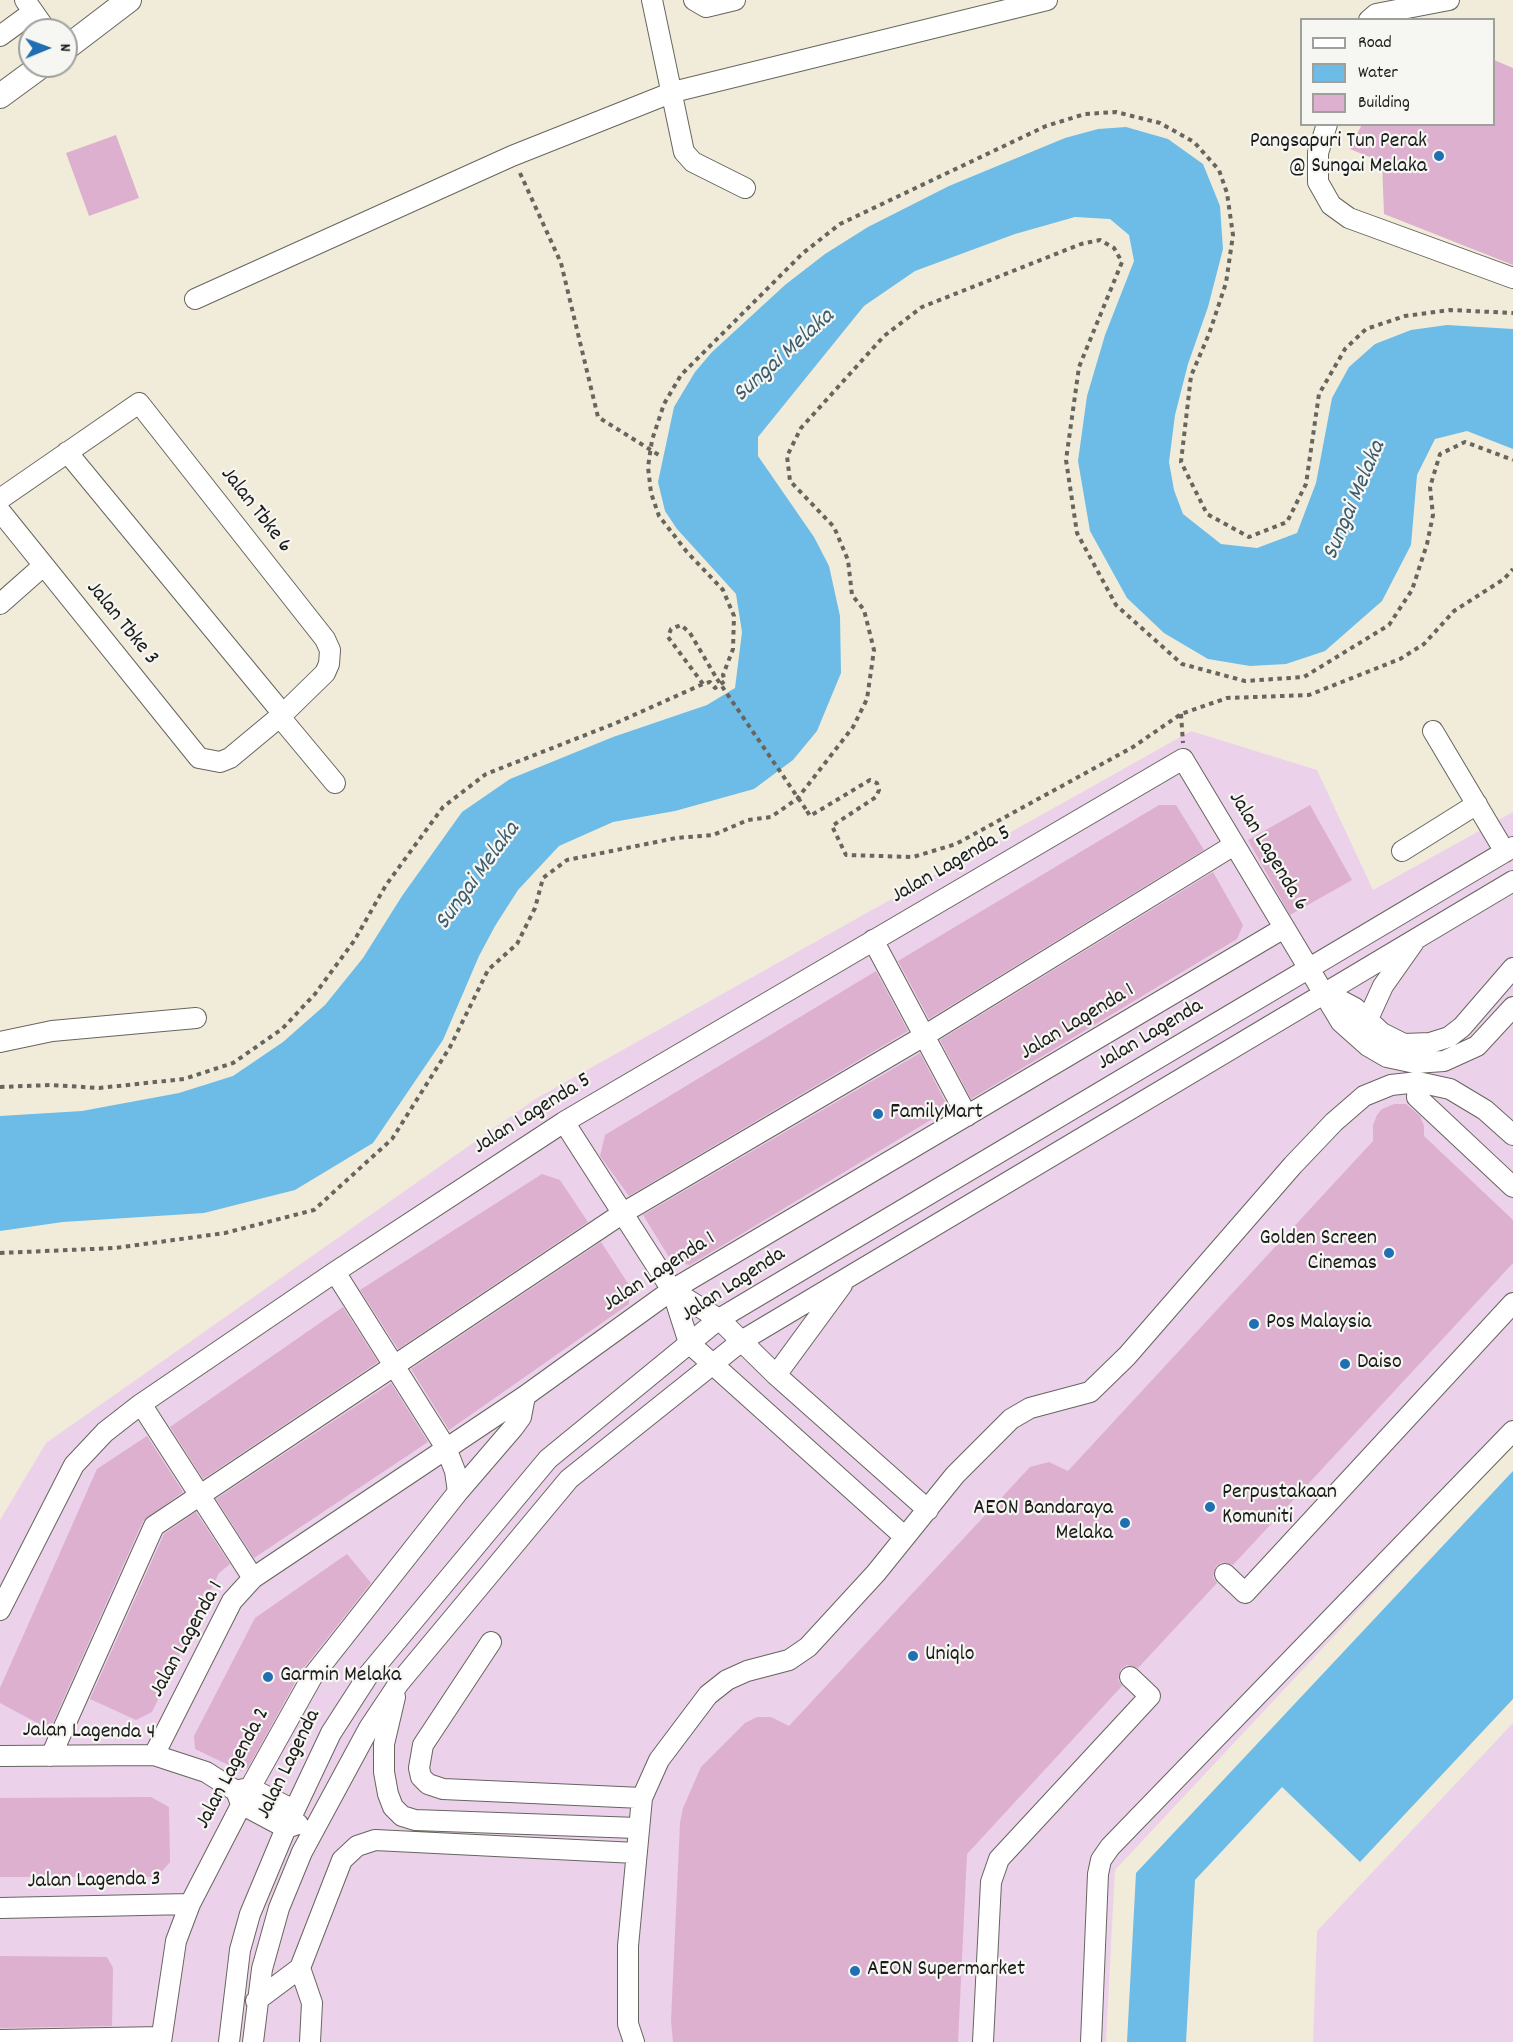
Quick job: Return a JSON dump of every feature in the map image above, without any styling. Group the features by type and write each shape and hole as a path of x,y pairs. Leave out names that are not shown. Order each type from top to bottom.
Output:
{"main road":[{"path":"78,39 129,0"},
{"path":"0,96 25,78"}],"street":[{"path":"652,0 684,152 693,162 745,188"},
{"path":"694,0 706,7 735,0"},
{"path":"195,299 512,156 673,93 1046,0"},
{"path":"1371,18 1376,14 1449,0"},
{"path":"0,36 29,6"},
{"path":"1326,126 1318,153 1318,182 1331,205 1350,218 1513,278"},
{"name":"Jalan Tbke 6","path":"67,452 139,403 325,639 330,650 329,664 325,673 282,716"},
{"path":"0,498 67,452 335,783"},
{"name":"Jalan Tbke 3","path":"0,511 199,758 210,762 220,762 230,758 282,716"},
{"path":"0,604 43,566"},
{"path":"1433,731 1477,804 1509,849"},
{"name":"Jalan Lagenda 6","path":"1183,759 1341,1022 1368,1046 1387,1057 1415,1063 1444,1061 1462,1055 1477,1046 1513,1007"},
{"name":"Jalan Lagenda 5","path":"0,1610 74,1466 105,1432 141,1404 335,1272 564,1122 1183,759"},
{"path":"1402,851 1477,804"},
{"path":"51,1756 154,1526 200,1498 623,1213 924,1036 1234,845"},
{"name":"Jalan Lagenda","path":"229,2042 233,1994 247,1923 331,1733 369,1674 541,1468 719,1320 1509,849"},
{"path":"252,2042 256,2001 279,1908 302,1852 369,1728 399,1683 569,1479 743,1340 1513,880"},
{"name":"Jalan Lagenda 1","path":"154,1755 232,1601 253,1578 525,1396 672,1290 1284,928"},
{"path":"1367,1021 1383,986 1417,938"},
{"path":"873,940 967,1116"},
{"path":"1325,992 1355,1008 1382,1033 1404,1044 1430,1043 1449,1037 1462,1027 1513,968"},
{"path":"0,1042 52,1031 196,1018"},
{"path":"1418,1082 1417,1097 1513,1187"},
{"path":"634,2042 628,2024 627,1995 637,1828 642,1798 659,1760 708,1695 727,1680 747,1671 789,1660 808,1647 905,1537 955,1475 1011,1419 1030,1408 1090,1392 1127,1356 1334,1122 1364,1096 1391,1085 1418,1082 1450,1089 1485,1110 1513,1135"},
{"path":"564,1122 672,1290 689,1343 905,1537"},
{"path":"335,1272 446,1448 455,1471 458,1492"},
{"path":"776,1374 849,1276"},
{"path":"672,1290 719,1320 743,1340 776,1374 927,1510"},
{"path":"1225,1574 1245,1593 1513,1303"},
{"name":"Jalan Lagenda 2","path":"161,2040 176,1941 190,1904 242,1794 312,1677 458,1492 517,1423 525,1406 525,1396"},
{"path":"141,1404 253,1578"},
{"path":"1091,2042 1098,1874 1101,1860 1110,1847 1513,1431"},
{"path":"491,1642 423,1746 418,1768 421,1777 428,1784 443,1789 642,1798"},
{"path":"983,2042 991,1882 999,1859 1150,1696 1130,1677"},
{"path":"399,1683 384,1743 384,1762 388,1794 393,1807 402,1816 414,1820 637,1828"},
{"name":"Jalan Lagenda 4","path":"0,1756 154,1755 206,1772 293,1821"},
{"path":"302,1852 293,1821 324,1810"},
{"path":"256,2001 300,1968 342,1860 357,1846 375,1840 636,1853"},
{"name":"Jalan Lagenda 3","path":"0,1908 190,1904"},
{"path":"300,1968 312,2003 310,2042"},
{"path":"0,2040 161,2040"}],"path":[{"path":"0,1088 51,1085 99,1088 163,1082 184,1079 233,1063 282,1029 315,994 354,941 386,885 443,807 486,774 616,723 703,684 710,682 715,688 725,681 723,675 733,649 734,616 723,590 687,552 659,516 651,493 648,467 651,450 664,404 681,375 803,253 840,224 1046,126 1085,114 1116,112 1160,123 1194,142 1219,170 1227,193 1233,235 1226,283 1209,334 1191,376 1181,462 1208,514 1249,537 1287,522 1306,484 1319,394 1345,349 1366,329 1405,316 1450,310 1513,313"},
{"path":"512,156 561,263 597,417 662,456"},
{"path":"0,1253 115,1248 225,1233 314,1210 392,1139 450,1047 488,970 517,944 535,908 543,878 567,860 676,838 712,836 748,820 771,817 797,799 853,727 867,699 874,650 864,610 852,595 848,560 834,527 790,481 788,456 801,428 884,336 922,307 1081,244 1100,240 1114,248 1122,262 1079,367 1066,460 1077,533 1116,605 1182,664 1245,681 1304,677 1389,625 1412,590 1427,543 1433,515 1430,487 1440,454 1466,442 1513,460"},
{"path":"703,684 668,637 671,629 681,625 690,633 717,679 810,816 870,780 877,783 879,790 876,797 832,826 846,855 914,857 956,843 1001,820 1133,747 1181,714 1227,698 1309,695 1400,659 1424,644 1454,611 1504,579 1513,569"},
{"path":"1181,714 1183,759"}],"shaded area":[{"path":"1191,731 1317,770 1373,890 1513,812 1513,1445 1115,1870 1106,2042 0,2042 0,1520 46,1443 537,1098"},
{"path":"1513,1723 1513,2042 1313,2042 1317,1931"}],"water":[{"name":"Sungai Melaka","path":"1126,127 1168,139 1203,164 1220,206 1223,249 1175,415 1169,462 1174,490 1183,514 1221,544 1257,548 1297,533 1316,483 1332,398 1349,367 1375,344 1411,330 1447,325 1513,329 1513,449 1467,431 1435,439 1417,475 1411,545 1382,601 1325,651 1286,664 1250,666 1208,659 1164,633 1127,598 1090,531 1078,461 1087,396 1105,335 1134,261 1129,235 1110,219 1075,217 1015,234 915,271 864,306 758,437 758,456 814,537 829,566 840,616 841,673 817,731 793,760 754,789 675,811 613,822 559,846 518,890 495,926 479,956 443,1040 373,1143 295,1190 204,1213 63,1222 0,1231 0,1116 82,1111 179,1093 233,1076 283,1042 325,1005 363,958 402,896 462,812 510,779 613,737 707,705 735,688 742,632 736,594 677,529 665,511 658,482 674,407 695,372 712,352 785,285 825,254 868,227 949,186 1065,138 1098,129"},
{"path":"1513,1471 1513,1699 1360,1862 1282,1787 1195,1880 1186,2042 1127,2042 1136,1873"}],"building":[{"name":"Pangsapuri Tun Perak @ Sungai Melaka","path":"1495,60 1513,68 1513,265 1384,214 1382,162 1350,149 1361,126 1495,126"},
{"path":"116,135 139,198 89,216 66,153"},
{"path":"1159,805 1176,805 1204,850 929,1019 898,961"},
{"path":"1310,805 1352,880 1290,915 1248,840"},
{"path":"1213,872 1243,925 1237,939 971,1099 940,1040"},
{"path":"876,971 908,1031 629,1196 600,1156 605,1135"},
{"path":"920,1053 949,1109 690,1265 672,1262 643,1215"},
{"name":"AEON Bandaraya Melaka","path":"1394,1104 1406,1104 1420,1116 1424,1126 1424,1136 1513,1220 1513,1263 1233,1565 1222,1562 1216,1566 1213,1577 1217,1583 1138,1668 1127,1665 1121,1669 1118,1680 1122,1686 967,1854 958,2042 673,2042 671,2021 680,1823 683,1808 701,1767 745,1723 757,1717 771,1717 789,1726 1030,1467 1049,1462 1068,1471 1373,1141 1373,1125 1377,1115 1382,1109"},
{"path":"542,1174 560,1180 588,1222 398,1349 360,1290"},
{"path":"601,1242 629,1285 629,1304 449,1430 411,1369"},
{"path":"343,1307 378,1362 203,1479 170,1427"},
{"path":"391,1383 428,1442 254,1558 216,1499"},
{"path":"147,1436 183,1492 143,1521 51,1727 43,1726 0,1703 0,1688 97,1469"},
{"path":"196,1512 230,1564 219,1573 152,1712 136,1720 90,1699 164,1534"},
{"path":"347,1554 371,1583 302,1670 248,1768 241,1771 195,1749 194,1736 255,1618"},
{"path":"151,1797 169,1807 170,1862 157,1877 0,1877 0,1798"},
{"path":"0,1956 107,1957 113,1968 112,2026 0,2028"}],"place":[{"name":"Pangsapuri Tun Perak @ Sungai Melaka","path":"1439,156"},
{"name":"FamilyMart","path":"878,1114"},
{"name":"Golden Screen Cinemas","path":"1389,1253"},
{"name":"Pos Malaysia","path":"1254,1324"},
{"name":"Daiso","path":"1345,1364"},
{"name":"Perpustakaan Komuniti","path":"1210,1507"},
{"name":"AEON Bandaraya Melaka","path":"1125,1523"},
{"name":"Uniqlo","path":"913,1656"},
{"name":"Garmin Melaka","path":"268,1677"},
{"name":"AEON Supermarket","path":"855,1971"}]}
